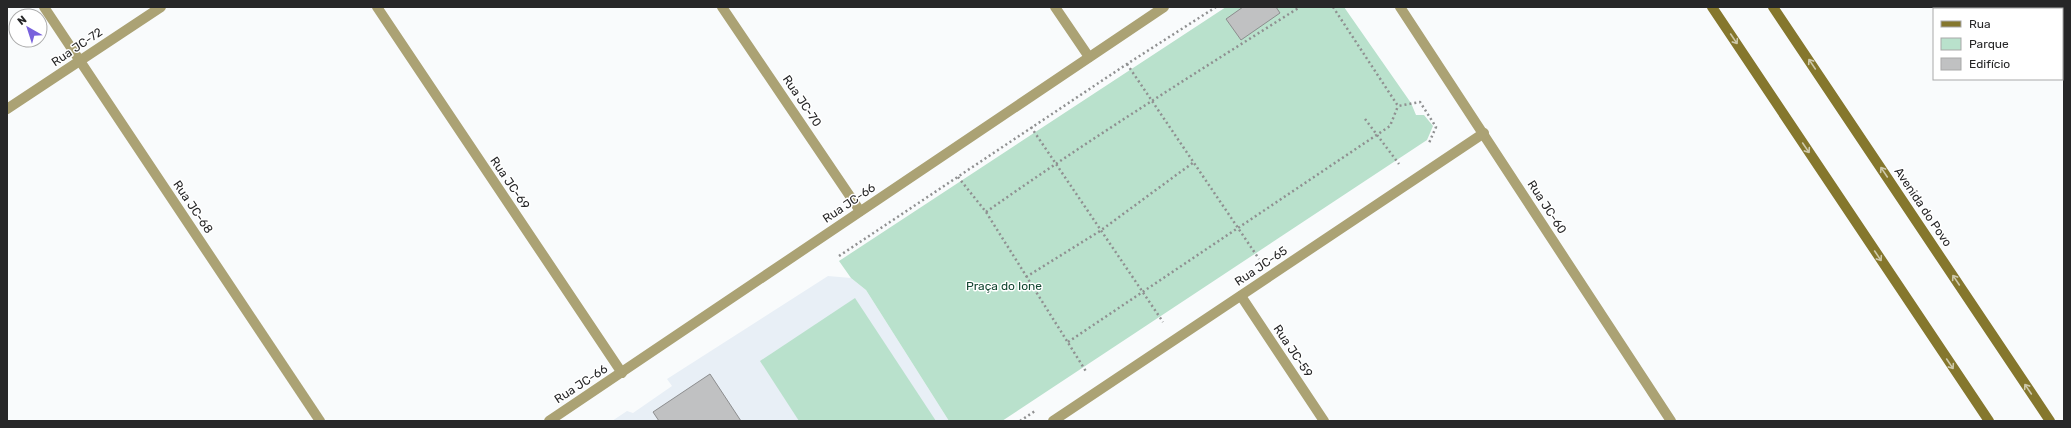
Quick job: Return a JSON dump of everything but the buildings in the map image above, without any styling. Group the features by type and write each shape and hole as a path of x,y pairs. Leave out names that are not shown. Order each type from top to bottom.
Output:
{"main road":[{"path":"1712,7 1989,421"},
{"name":"Avenida do Povo","path":"1773,7 2050,421"}],"street":[{"name":"Rua JC-68","path":"44,7 320,421"},
{"name":"Rua JC-72","path":"7,110 161,7"},
{"name":"Rua JC-69","path":"377,7 622,373"},
{"name":"Rua JC-70","path":"722,7 860,211"},
{"path":"1055,7 1089,58"},
{"name":"Rua JC-66","path":"549,421 1164,7"},
{"name":"Rua JC-60","path":"1400,7 1484,133 1671,421"},
{"name":"Rua JC-65","path":"1053,421 1484,133"},
{"name":"Rua JC-59","path":"1241,296 1324,421"}],"path":[{"path":"839,256 1031,127 1216,7"},
{"path":"986,212 1152,100 1300,7"},
{"path":"1333,7 1398,106"},
{"path":"1127,64 1260,260"},
{"path":"1398,106 1420,102 1436,127 1430,142 1424,146"},
{"path":"1068,342 1390,126 1398,106"},
{"path":"1364,119 1399,164"},
{"path":"1031,127 1164,324 1170,320"},
{"path":"1392,168 1405,159"},
{"path":"1026,277 1100,231 1194,162"},
{"path":"958,177 986,212 1089,376"},
{"path":"1253,264 1266,255"},
{"path":"1020,421 1039,409"}],"shaded area":[{"path":"828,276 851,278 866,290 949,421 612,421 627,411 633,413 672,386 667,379"}],"green space":[{"name":"Praça do Ione","path":"1226,7 1344,7 1411,103 1416,115 1424,115 1433,126 1427,140 1002,421 949,421 866,290 851,278 839,261"},
{"path":"855,298 936,421 799,421 760,361"}]}
